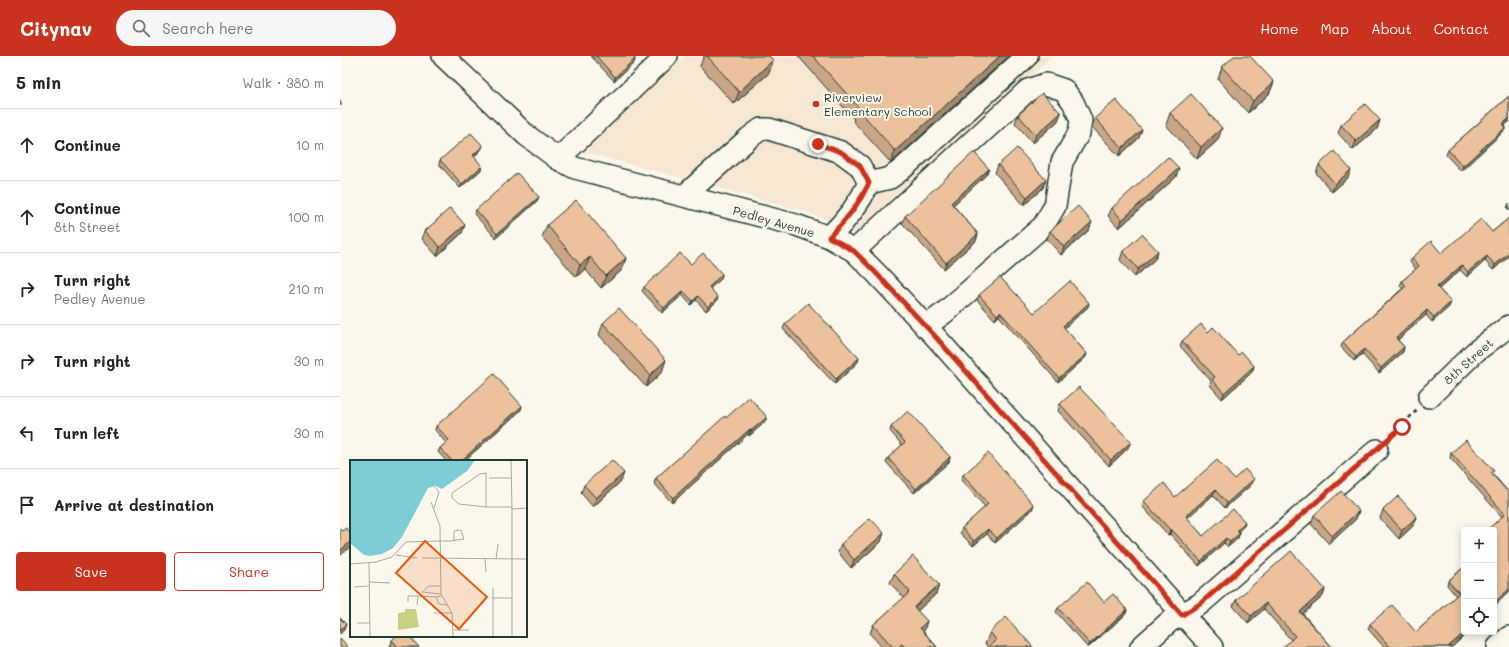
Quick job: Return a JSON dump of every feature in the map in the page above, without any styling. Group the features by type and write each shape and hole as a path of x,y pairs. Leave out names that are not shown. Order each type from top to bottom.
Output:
{"street":[{"name":"Pedley Avenue","path":"443,56 526,135 558,159 575,168 796,225 829,237 854,251 925,327 1212,647"},
{"path":"558,159 667,56"},
{"path":"869,183 890,178 901,170 1027,56"},
{"path":"854,251 1028,90 1046,84 1064,90 1073,102 1081,120 1079,132 1062,162 1054,206 1043,226 944,313 925,327"},
{"path":"684,196 761,129 769,129 841,152 860,166 869,183"},
{"path":"829,237 844,223 861,200 869,183"},
{"name":"8th Street","path":"1428,397 1475,352 1509,326"},
{"path":"1141,647 1169,622 1200,604 1377,450"},
{"path":"1498,647 1509,637"}],"path":[{"path":"1377,450 1402,427 1428,397"}],"shaded area":[{"name":"Riverview Elementary School","path":"686,56 1053,56 856,235 822,218 800,210 580,151"}],"building":[{"path":"596,56 633,56 635,59 615,77"},
{"path":"707,56 769,56 773,60 739,92"},
{"name":"Riverview Elementary School","path":"813,56 1000,56 895,151"},
{"path":"1234,56 1250,56 1274,82 1253,101 1222,67"},
{"path":"1042,93 1061,113 1036,135 1018,115"},
{"path":"1191,94 1222,128 1201,147 1170,113"},
{"path":"1509,96 1509,118 1503,124 1506,127 1463,166 1448,150"},
{"path":"1116,100 1142,130 1122,148 1095,118"},
{"path":"1365,104 1380,120 1356,141 1341,125"},
{"path":"471,133 483,146 473,155 482,166 462,184 440,160"},
{"path":"1017,148 1046,180 1027,197 998,165"},
{"path":"1334,151 1351,170 1335,184 1319,165"},
{"path":"974,152 989,169 951,203 978,234 946,263 905,216"},
{"path":"1168,157 1179,168 1122,220 1112,208"},
{"path":"517,173 539,197 497,234 476,210"},
{"path":"576,200 626,258 606,276 590,257 580,265 547,225"},
{"path":"1078,206 1092,222 1064,247 1050,231"},
{"path":"450,208 465,225 440,247 425,231"},
{"path":"1509,218 1509,253 1495,265 1487,256 1468,272 1462,265 1437,287 1451,302 1434,317 1427,310 1396,338 1404,347 1381,368 1364,349 1356,357 1343,342 1406,286 1402,281 1419,266 1412,258 1431,241 1441,253 1481,219 1492,232"},
{"path":"1142,234 1158,251 1138,269 1123,251"},
{"path":"680,253 691,264 703,253 722,274 709,287 718,297 708,307 698,296 693,301 683,291 664,308 644,287"},
{"path":"1000,277 1034,313 1070,281 1089,303 1063,326 1087,354 1059,378 1000,312 997,315 979,295"},
{"path":"808,303 859,358 836,379 785,324"},
{"path":"619,308 666,360 650,375 603,323"},
{"path":"1201,324 1208,332 1213,327 1238,355 1242,352 1254,366 1224,393 1212,379 1215,377 1182,341"},
{"path":"494,374 522,406 462,460 451,460 440,448 449,440 436,426"},
{"path":"1079,387 1131,442 1111,460 1060,404"},
{"path":"749,397 767,417 751,431 750,429 673,498 656,478 725,416 726,418"},
{"path":"908,411 950,457 916,489 888,458 905,442 891,427"},
{"path":"1466,440 1494,471 1491,473 1509,493 1509,589 1497,600 1497,527 1490,527 1505,514 1451,453"},
{"path":"988,453 1034,505 997,538 988,529 974,541 962,528 988,504 963,475"},
{"path":"612,460 624,473 596,498 584,485"},
{"path":"1217,460 1234,479 1245,469 1254,479 1227,503 1215,490 1186,516 1203,536 1233,509 1245,522 1237,530 1240,533 1230,542 1226,538 1201,561 1144,501 1164,483 1175,497"},
{"path":"1341,491 1359,511 1332,536 1314,515"},
{"path":"1398,496 1417,517 1402,530 1383,510"},
{"path":"870,518 884,533 854,560 841,544"},
{"path":"346,528 350,533 350,542 340,551 340,529 342,531"},
{"path":"1291,551 1325,589 1300,612 1332,647 1283,647 1295,636 1266,603 1251,616 1236,600"},
{"path":"913,556 939,585 914,607 927,621 920,628 937,647 905,647 902,644 898,647 893,647 873,625 910,592 894,574"},
{"path":"1461,570 1462,635 1448,647 1390,647 1370,624 1392,605 1416,632 1459,593 1448,581"},
{"path":"1087,582 1104,602 1113,594 1127,610 1090,644 1058,608"},
{"path":"1006,617 1033,647 988,647 996,640 990,632"},
{"path":"340,618 346,624 340,630"},
{"path":"395,637 410,637 419,647 398,647 392,640"},
{"path":"340,638 348,647 340,647"}],"place":[{"name":"Riverview Elementary School","path":"816,104"}],"route":[{"path":"818,144 841,152 860,166 869,183 861,200 844,223 829,237 854,251 933,334 1182,615 1200,604 1402,427"}]}
